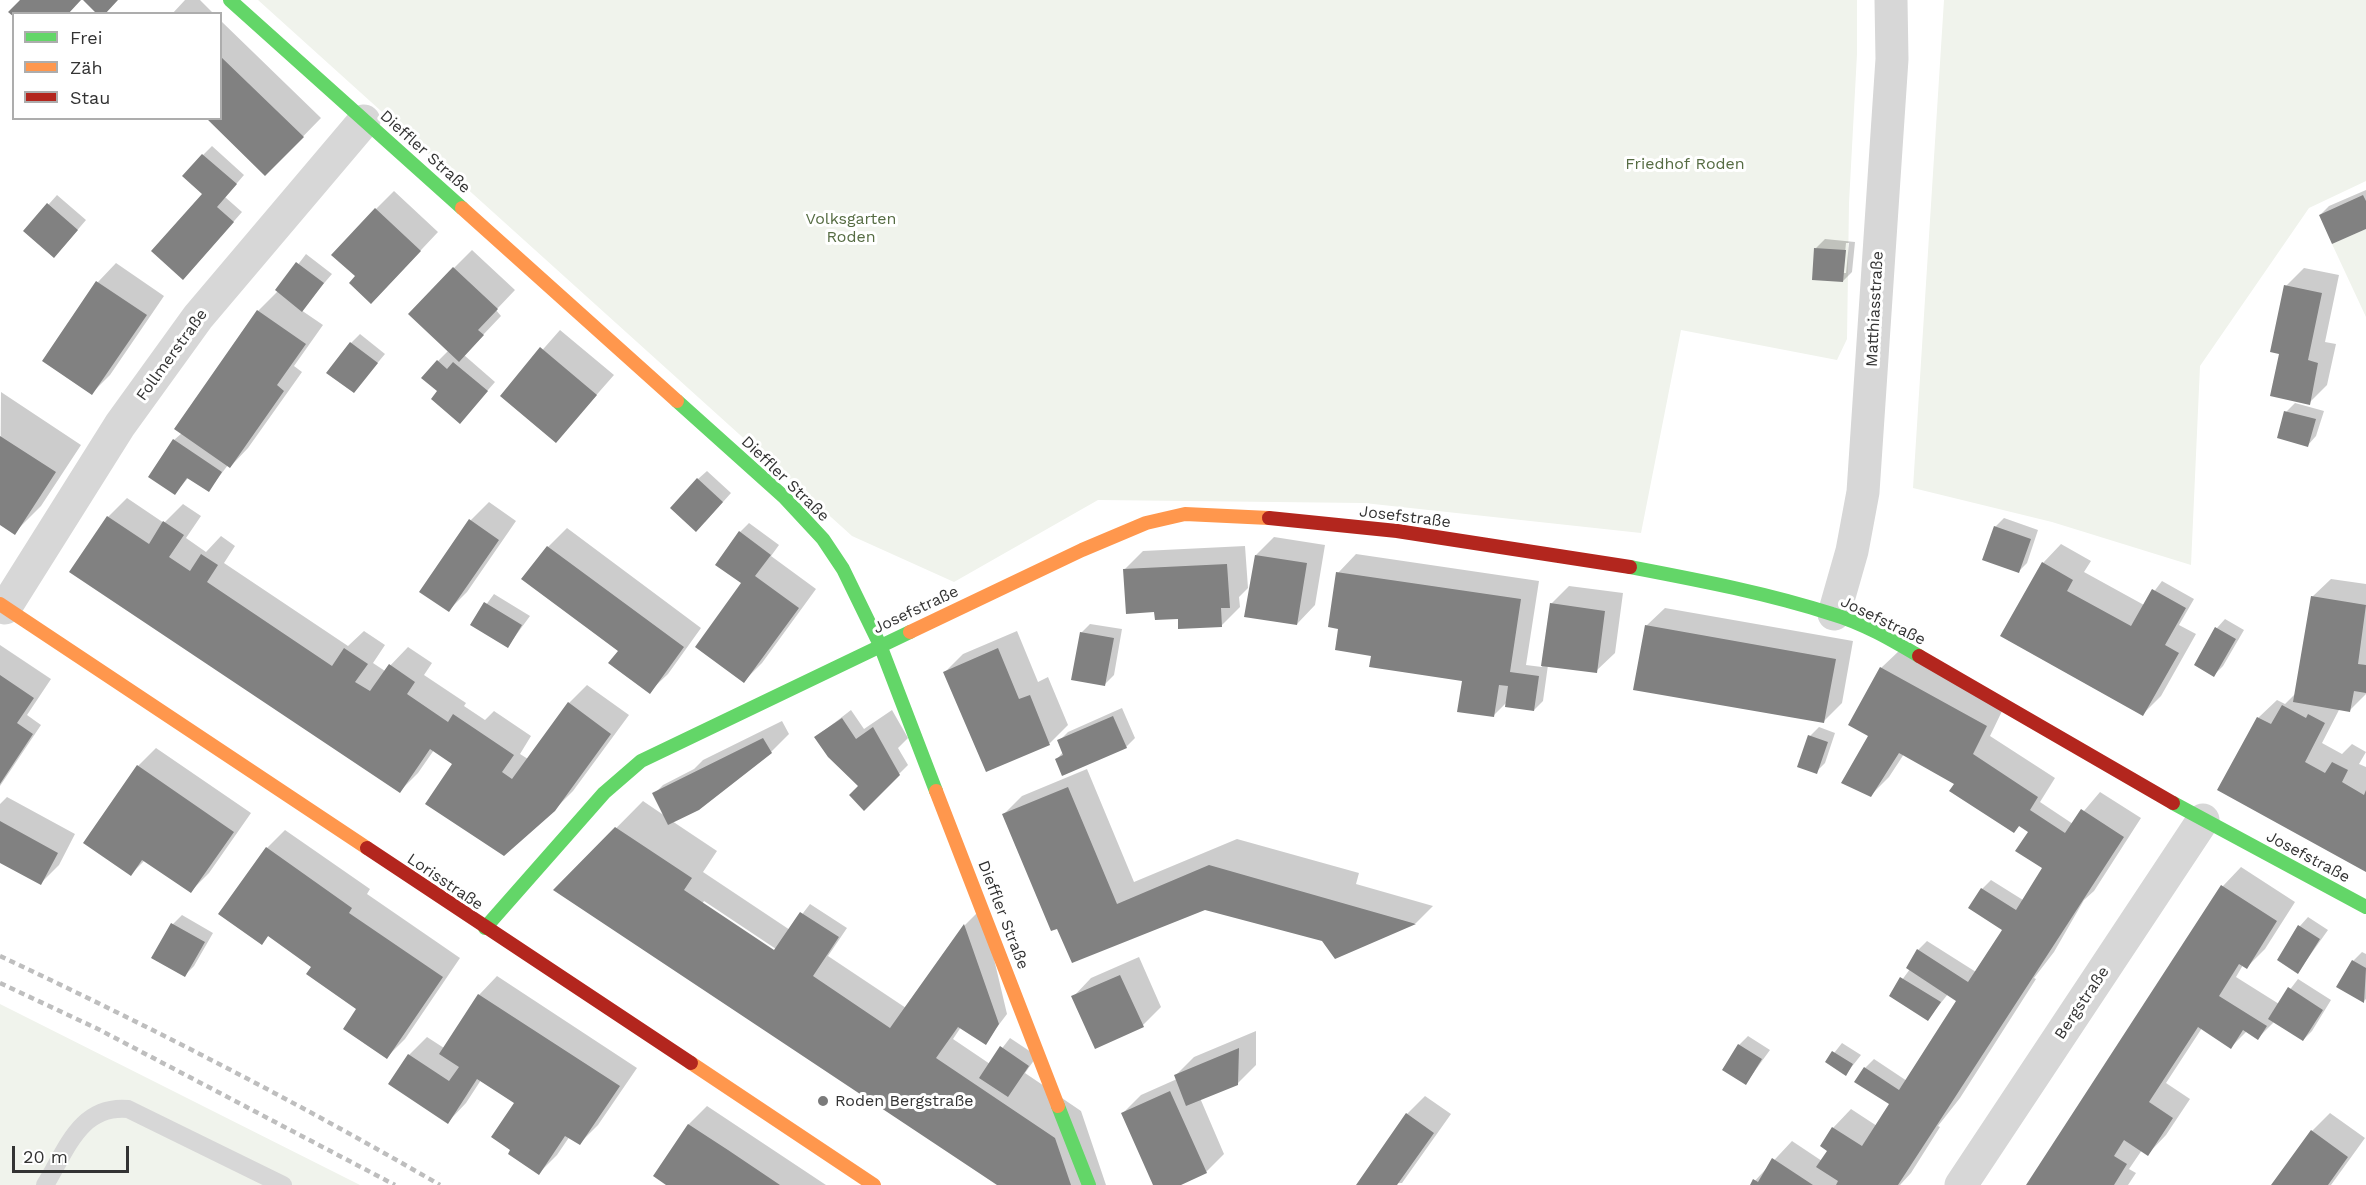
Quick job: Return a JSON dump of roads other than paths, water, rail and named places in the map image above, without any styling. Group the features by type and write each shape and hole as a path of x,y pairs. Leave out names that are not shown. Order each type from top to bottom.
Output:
{"street":[{"name":"Dieffler Straße","path":"230,0 784,497 823,539 843,569 880,645 1089,1185"},
{"name":"Matthiasstraße","path":"1834,614 1852,551 1863,492 1892,59 1891,0"},
{"name":"Follmerstraße","path":"3,606 120,425 198,317 364,121"},
{"name":"Josefstraße","path":"485,928 604,793 641,761 1082,550 1146,523 1185,514 1242,515 1397,531 1631,567 1737,589 1834,614 1887,638 2203,820 2366,907"},
{"name":"Lorisstraße","path":"3,606 874,1185"},
{"name":"Bergstraße","path":"1961,1185 2203,820"}],"lane":[{"path":"45,1185 84,1123 99,1111 114,1108 128,1109 283,1185"}],"railway":[{"path":"0,956 222,1066 440,1185"},
{"path":"0,983 98,1029 395,1185"}],"place":[{"name":"Roden Bergstraße","path":"823,1101"}],"park label":[{"name":"Friedhof Roden","path":"1685,164"},
{"name":"Volksgarten Roden","path":"851,228"}]}
